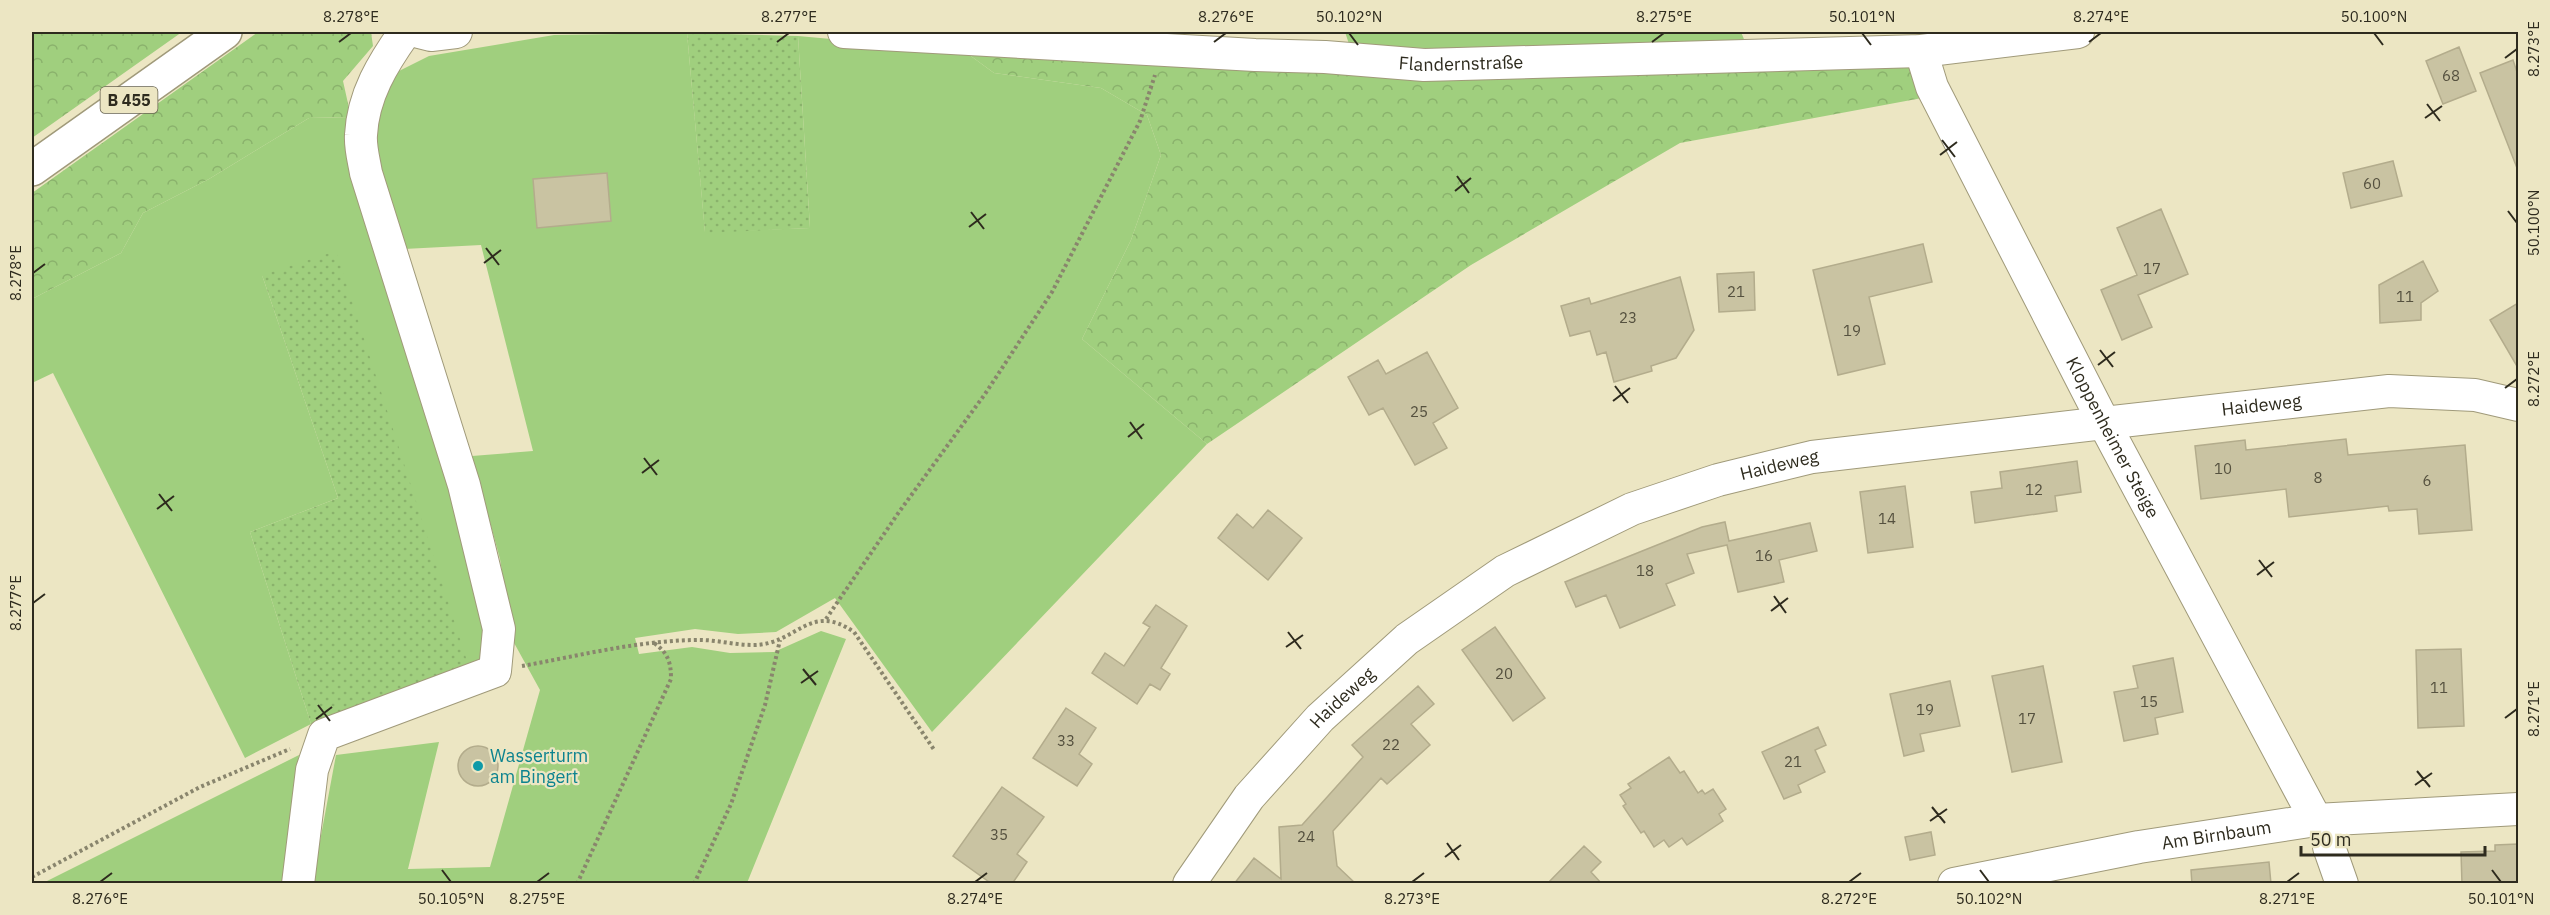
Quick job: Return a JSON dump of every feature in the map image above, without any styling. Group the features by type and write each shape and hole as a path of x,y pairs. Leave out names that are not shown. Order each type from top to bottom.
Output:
{"main road":[{"name":"B 455","path":"32,169 225,32"}],"street":[{"path":"298,884 312,770 324,735 495,671 499,629 464,485 366,173 361,136 367,100 381,66 405,32"},
{"path":"419,32 431,35 456,32"},
{"name":"Flandernstraße","path":"843,32 1164,49 1251,43 1325,57 1424,65 1921,51 2078,32"},
{"name":"Kloppenheimer Steige","path":"1921,51 1932,87 2104,423 2322,833 2342,884"},
{"name":"Haideweg","path":"1189,884 1249,797 1320,718 1407,639 1505,571 1632,509 1718,480 1812,457 2389,392 2475,396 2518,405"},
{"name":"Am Birnbaum","path":"1954,884 2139,847 2322,833 2518,809"}],"path":[{"path":"826,619 899,512 985,394 1052,292 1140,122 1164,49"},
{"path":"495,671 654,643 692,640 753,645 780,640 812,622 826,619 854,632 935,751"},
{"path":"694,884 731,804 765,705 780,640"},
{"path":"577,884 671,679 671,663 665,651 654,643"},
{"path":"32,877 200,787 324,735"}],"green space":[{"path":"32,32 182,32 32,138"},
{"path":"258,32 371,32 373,46 343,81 351,117 309,118 209,179 143,213 121,253 32,299 32,193"},
{"path":"1345,32 1741,32 1746,44 1505,49 1350,47"},
{"path":"687,33 705,232 810,228 798,36 964,51 994,73 1101,88 1147,115 1161,155 1131,240 1082,339 1207,444 932,732 835,598 776,632 738,634 695,629 635,638 639,654 692,647 730,653 774,652 821,631 846,639 747,883 312,884 336,755 439,742 408,869 490,867 540,690 513,641 500,559 472,456 533,451 481,245 404,249 373,143 377,109 393,74 429,56 554,35"},
{"path":"687,33 798,36 810,228 705,233"},
{"path":"964,51 1910,64 1922,98 1680,143 1471,265 1207,444 1082,339 1131,240 1161,155 1147,115 1101,88 994,73"},
{"path":"351,117 465,518 489,660 469,667 262,275 338,498 250,532 311,724 245,758 53,373 32,383 32,299 121,253 143,213 209,179 309,118"},
{"path":"336,251 469,667 311,724 250,532 338,498 262,275"},
{"path":"299,755 282,883 43,883"}],"building":[{"path":"2459,47 2476,91 2443,104 2426,61"},
{"path":"2513,60 2518,75 2517,168 2480,73"},
{"path":"2393,161 2402,196 2351,208 2343,173"},
{"path":"607,173 611,221 537,228 533,179"},
{"path":"2161,209 2188,274 2138,295 2152,327 2122,340 2101,290 2137,275 2117,228"},
{"path":"1923,244 1932,282 1869,297 1885,364 1838,375 1813,270"},
{"path":"2423,261 2438,291 2421,303 2421,320 2380,323 2379,285"},
{"path":"1754,272 1755,310 1719,312 1717,274"},
{"path":"1680,277 1694,330 1676,358 1651,366 1652,371 1614,382 1606,352 1597,355 1590,331 1570,336 1561,306 1589,298 1591,304"},
{"path":"2518,303 2518,368 2490,320"},
{"path":"1427,352 1458,408 1433,423 1447,448 1415,465 1383,408 1369,415 1348,377 1378,360 1386,374"},
{"path":"2346,439 2348,455 2465,445 2472,530 2419,534 2417,509 2389,511 2388,506 2289,517 2286,489 2201,499 2195,446 2245,440 2246,450"},
{"path":"2077,461 2081,492 2055,496 2057,511 1975,523 1971,492 2002,488 2000,472"},
{"path":"1905,486 1913,547 1868,553 1860,492"},
{"path":"1268,510 1302,538 1268,580 1218,538 1237,514 1253,528"},
{"path":"1725,522 1729,541 1810,523 1817,551 1779,560 1784,582 1738,592 1727,545 1687,554 1694,573 1666,584 1675,605 1620,628 1606,595 1576,607 1565,582 1702,527"},
{"path":"1156,605 1187,626 1161,668 1170,674 1160,690 1150,684 1137,704 1092,673 1105,653 1124,666 1150,627 1143,623"},
{"path":"1495,627 1545,698 1513,721 1462,650"},
{"path":"2461,649 2464,726 2418,728 2416,650"},
{"path":"2173,658 2183,712 2155,718 2158,734 2124,741 2114,692 2138,688 2133,666"},
{"path":"2043,666 2062,762 2012,772 1992,676"},
{"path":"1950,681 1960,726 1920,734 1924,751 1904,756 1890,694"},
{"path":"1418,686 1434,704 1411,724 1430,745 1387,784 1381,778 1333,831 1337,866 1356,884 1234,884 1254,858 1281,879 1279,827 1302,825 1363,757 1352,745"},
{"path":"1066,708 1096,728 1079,754 1092,764 1077,786 1033,758"},
{"path":"1818,727 1826,745 1815,750 1825,772 1798,785 1801,792 1784,799 1762,752"},
{"name":"Wasserturm am Bingert","path":"478,746 486,747 492,752 497,758 497,774 492,780 486,785 478,786 470,785 464,780 459,774 458,766 459,758 464,752 470,747"},
{"path":"1669,757 1680,773 1684,771 1698,793 1702,790 1705,794 1713,789 1726,809 1719,814 1723,821 1687,845 1682,838 1669,847 1664,840 1654,847 1644,831 1641,833 1623,806 1626,804 1620,795 1631,788 1628,784"},
{"path":"1002,787 1044,817 1017,854 1027,862 1012,884 992,884 953,856"},
{"path":"1931,832 1935,855 1910,860 1905,837"},
{"path":"2518,844 2518,884 2462,884 2461,852 2495,851 2495,845"},
{"path":"1584,846 1601,862 1591,872 1602,884 1547,884"},
{"path":"2269,862 2271,884 2192,884 2191,870"}],"place":[{"name":"Wasserturm am Bingert","path":"478,766"}]}
